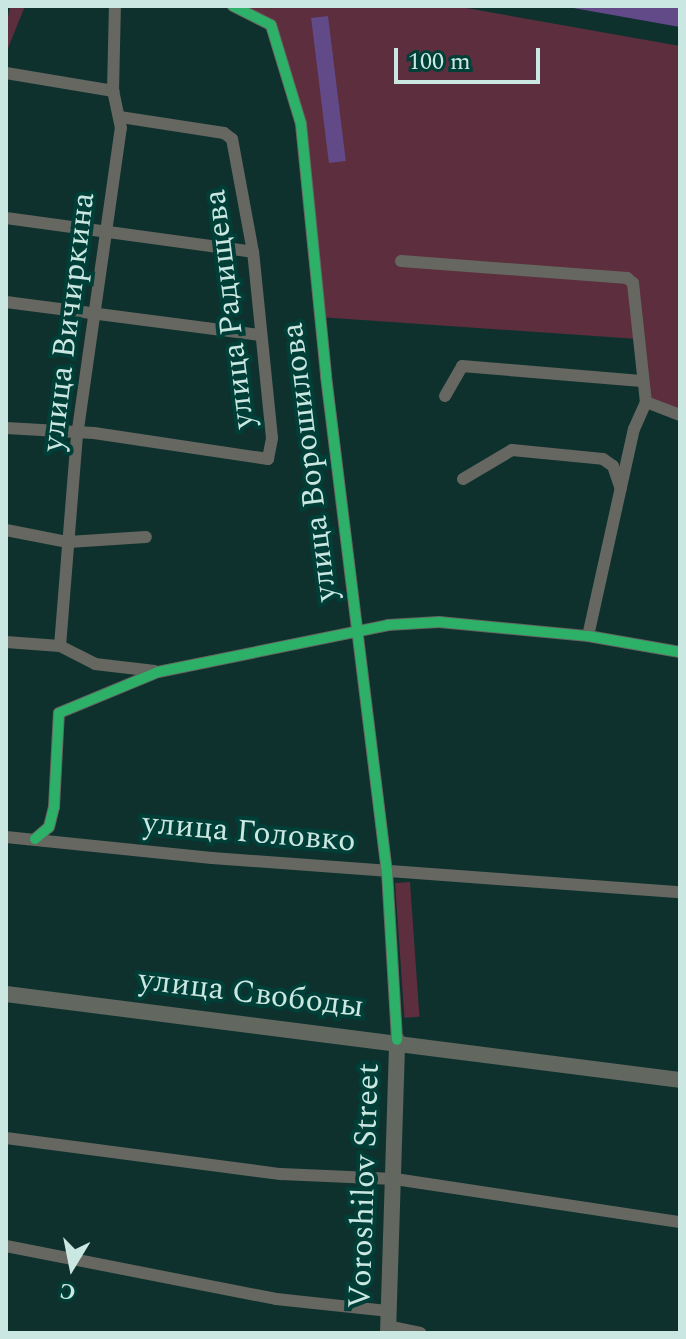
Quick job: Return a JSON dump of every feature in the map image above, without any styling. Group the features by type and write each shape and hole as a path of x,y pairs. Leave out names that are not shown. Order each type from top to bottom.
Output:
{"main road":[{"name":"улица Свободы","path":"6,994 397,1040 680,1080"},
{"name":"Voroshilov Street","path":"388,1324 395,1179 397,1040"}],"street":[{"name":"улица Вичиркина","path":"60,646 77,436 121,117 113,91 115,6"},
{"name":"улица Ворошилова","path":"233,6 271,25 301,124 302,173 387,871 397,1040"},
{"path":"6,73 113,91"},
{"name":"улица Радищева","path":"6,428 77,436 94,433 268,459 272,438 253,252 237,153 224,133 121,117"},
{"path":"6,218 253,252"},
{"path":"401,261 627,278 633,283 641,381 646,402 634,429 588,636"},
{"path":"6,302 260,335"},
{"path":"445,396 462,366 641,381"},
{"path":"646,402 680,415"},
{"path":"463,479 512,450 603,459 613,466 621,489"},
{"path":"6,530 68,542 146,537"},
{"path":"35,839 49,827 54,807 59,713 158,672 357,630 439,622 588,636 680,652"},
{"path":"6,642 60,646 95,664 158,672"},
{"name":"улица Головко","path":"6,837 387,871 680,892"},
{"path":"6,1138 281,1174 395,1179 680,1222"},
{"path":"6,1246 276,1299 420,1333"}],"shaded area":[{"path":"10,6 25,6 6,53 6,27"},
{"path":"233,6 455,6 680,46 680,415 646,402 638,339 319,317 301,124 271,25"},
{"path":"562,6 680,6 680,27"},
{"path":"328,16 346,161 329,163 311,18"},
{"path":"410,882 419,1017 404,1018 395,883"}],"cycle path":[{"path":"233,6 271,25 301,124 326,376 387,871 397,1040"},
{"path":"35,839 49,827 54,807 59,713 158,672 388,625 439,622 588,636 680,652"}]}
